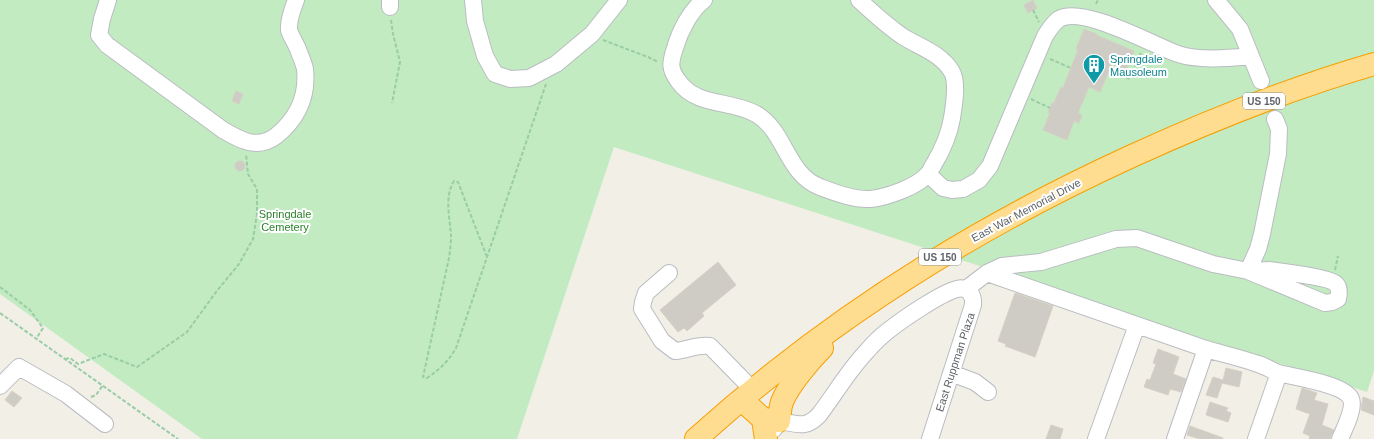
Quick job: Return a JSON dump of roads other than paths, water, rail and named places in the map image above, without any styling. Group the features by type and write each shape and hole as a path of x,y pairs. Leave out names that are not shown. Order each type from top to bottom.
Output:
{"highway":[{"name":"East War Memorial Drive","path":"696,439 808,346 880,295 992,226 1075,183 1173,137 1318,81 1374,64"},
{"path":"769,429 786,394 802,370 838,331 880,295"},
{"path":"748,395 769,429"}],"street":[{"path":"108,0 99,35 107,45 223,130 240,140 255,143 272,139 287,127 295,117 301,102 305,87 305,68 298,48 289,30 296,0"},
{"path":"473,0 475,21 485,56 496,74 510,79 529,78 556,64 592,34 619,0"},
{"path":"704,0 689,18 677,41 672,60 672,73 681,85 689,92 703,99 745,109 755,113 775,131 802,176 818,187 852,198 870,199 887,196 907,188 928,174 942,152 948,137 955,99 953,74 945,61 903,36 880,20 859,0"},
{"path":"1216,0 1240,29 1260,81"},
{"path":"928,174 943,188 952,190 963,189 979,180 990,166 1046,36 1060,19 1072,15 1101,22 1114,26 1179,54 1194,57 1225,58 1251,56"},
{"path":"1248,270 1258,249 1262,234 1278,154 1279,129 1275,119"},
{"path":"769,429 803,425 811,422 819,415 866,352 888,331 943,295 958,289 966,289 987,273 1002,266 1041,262 1066,256 1116,239 1126,238 1144,240 1213,264 1248,270 1270,270 1327,279 1336,284 1339,291 1338,298 1332,302 1325,303 1248,270"},
{"path":"669,273 646,293 642,309 662,341 675,351 701,345 710,346 748,395"},
{"path":"987,273 1206,349 1241,358 1279,373 1343,390 1350,397 1352,408 1340,439"},
{"name":"East Ruppman Plaza","path":"930,439 973,305 972,295 966,289"},
{"path":"1096,439 1137,325"},
{"path":"1175,439 1206,349"},
{"path":"0,386 19,367 66,394 104,424"},
{"path":"951,373 975,382 988,392"},
{"path":"1256,439 1279,373"}],"place":[{"name":"Springdale Mausoleum","path":"1094,84"}],"park label":[{"name":"Springdale Cemetery","path":"285,220"}]}
